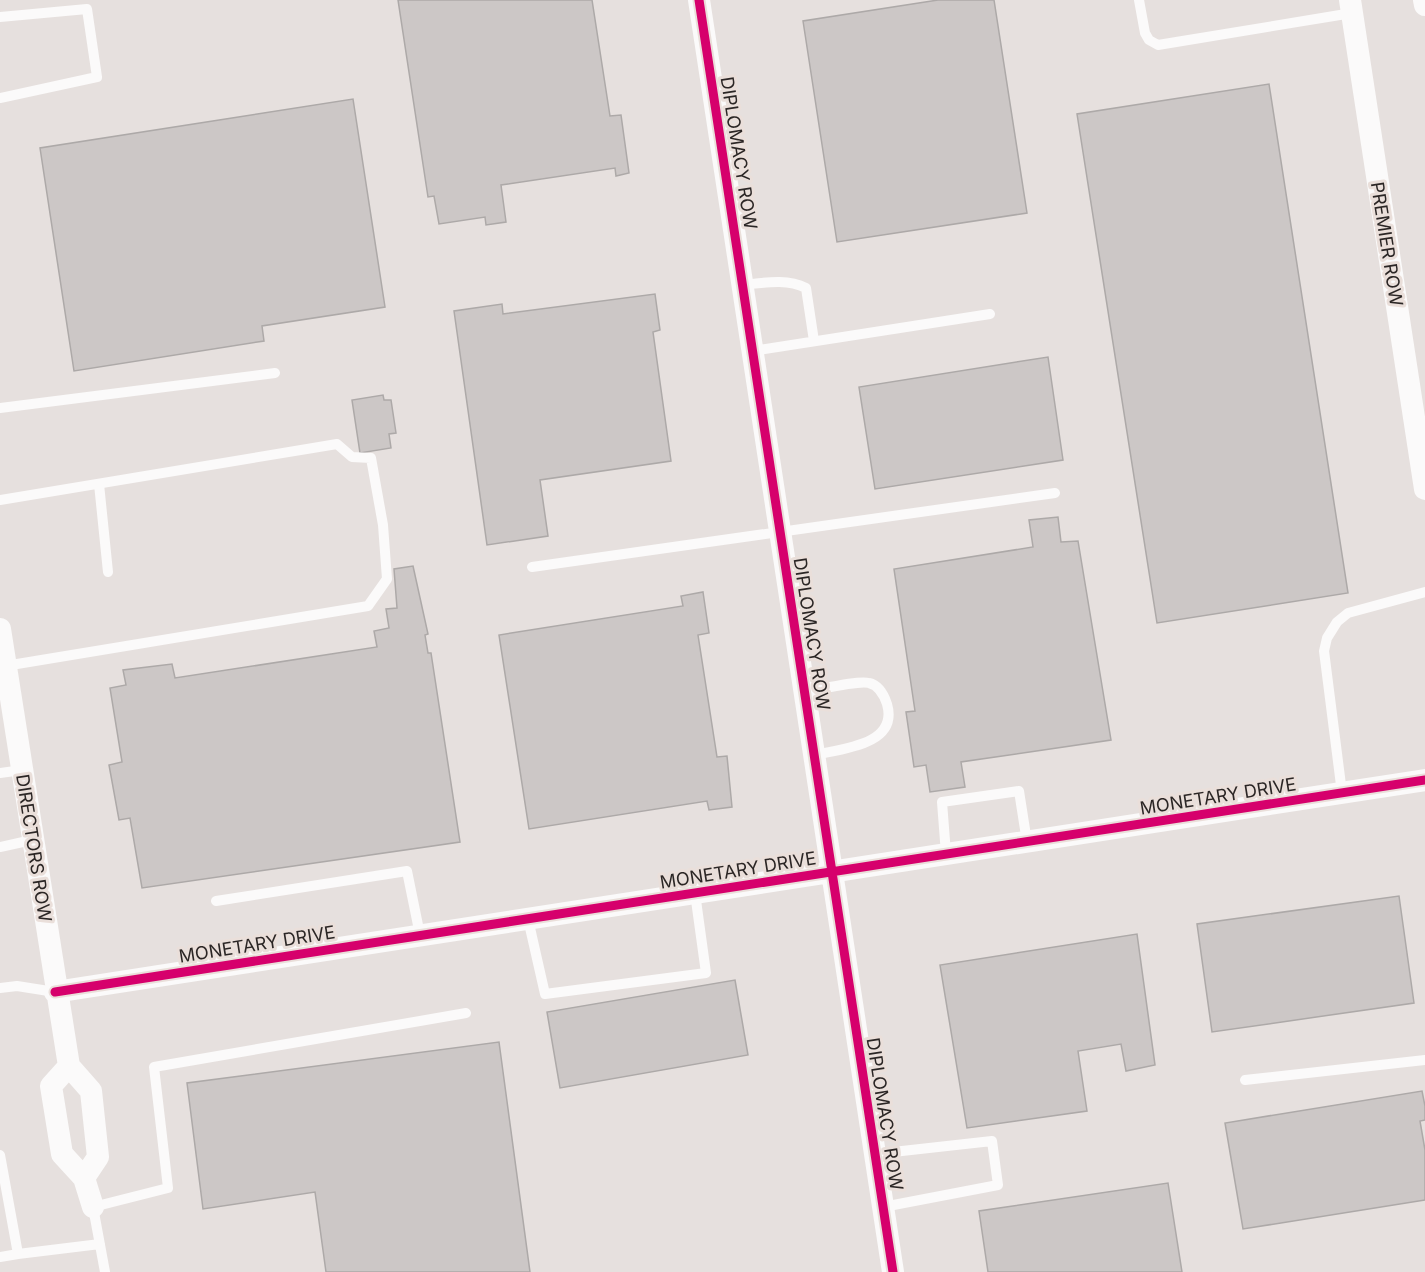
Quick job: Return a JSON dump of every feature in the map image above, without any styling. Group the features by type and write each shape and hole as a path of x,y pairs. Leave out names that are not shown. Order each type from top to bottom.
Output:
{"street":[{"name":"DIPLOMACY ROW","path":"699,0 893,1272"},
{"path":"1424,0 1425,5"},
{"name":"PREMIER ROW","path":"1351,6 1425,489"},
{"name":"DIRECTORS ROW","path":"0,629 11,772 32,840 69,1066"},
{"name":"MONETARY DRIVE","path":"56,992 1425,780"},
{"path":"84,1178 98,1157 91,1092 69,1066 51,1086 62,1154 84,1178 93,1207"}],"lane":[{"path":"1139,0 1145,33 1149,40 1158,45 1351,6"},
{"path":"0,17 87,9 97,77 0,98"},
{"path":"742,285 786,282 797,283 806,288 814,341"},
{"path":"752,351 990,314"},
{"path":"0,408 275,374"},
{"path":"0,500 337,444 352,457 371,458 383,525 387,579 368,606 4,674"},
{"path":"99,484 108,572"},
{"path":"532,567 1056,493"},
{"path":"1342,793 1324,651 1327,638 1337,622 1348,613 1425,592"},
{"path":"805,692 869,682 879,688 887,704 888,720 881,735 864,743 814,755"},
{"path":"946,854 942,802 1019,791 1027,842"},
{"path":"0,847 32,840"},
{"path":"216,901 407,871 420,935"},
{"path":"528,919 546,994 706,973 695,893"},
{"path":"0,988 17,986 56,992"},
{"path":"105,1272 93,1207 168,1188 154,1067 466,1013"},
{"path":"1245,1080 1425,1059"},
{"path":"875,1154 992,1141 998,1185 883,1207"},
{"path":"0,1155 18,1254"},
{"path":"0,1257 100,1244"}],"building":[{"path":"398,0 592,0 610,116 621,115 629,173 616,176 615,168 501,185 506,222 486,225 485,217 439,224 434,196 428,197"},
{"path":"938,0 994,0 1027,213 837,242 803,21"},
{"path":"1269,84 1348,593 1157,623 1077,114"},
{"path":"353,99 385,307 262,326 264,341 74,371 40,148"},
{"path":"655,294 660,330 653,332 671,461 540,480 548,536 487,545 454,311 502,304 503,314"},
{"path":"1048,357 1063,460 875,489 859,387"},
{"path":"383,395 384,400 391,400 396,433 389,434 391,448 360,453 352,400"},
{"path":"1058,517 1061,542 1078,541 1111,740 961,762 965,787 930,792 926,765 914,767 906,712 915,711 894,569 1033,547 1029,520"},
{"path":"413,566 428,634 425,635 428,653 431,653 460,842 142,888 130,818 119,820 109,765 122,762 110,688 126,685 123,670 172,664 175,678 377,647 374,631 389,628 386,609 397,608 394,569"},
{"path":"703,592 709,633 698,635 717,757 727,756 732,807 709,810 707,801 529,829 499,635 683,606 681,596"},
{"path":"1399,896 1414,1003 1212,1032 1197,924"},
{"path":"1137,934 1155,1065 1126,1071 1121,1044 1078,1051 1087,1111 967,1128 940,965"},
{"path":"735,980 748,1055 560,1088 547,1012"},
{"path":"499,1042 530,1272 326,1272 315,1192 203,1209 187,1083"},
{"path":"1422,1091 1425,1120 1420,1121 1425,1150 1425,1200 1243,1229 1225,1123"},
{"path":"1168,1183 1182,1272 988,1272 979,1211"}],"cycle path":[{"path":"699,0 893,1272"},
{"path":"55,992 1425,780"}]}
